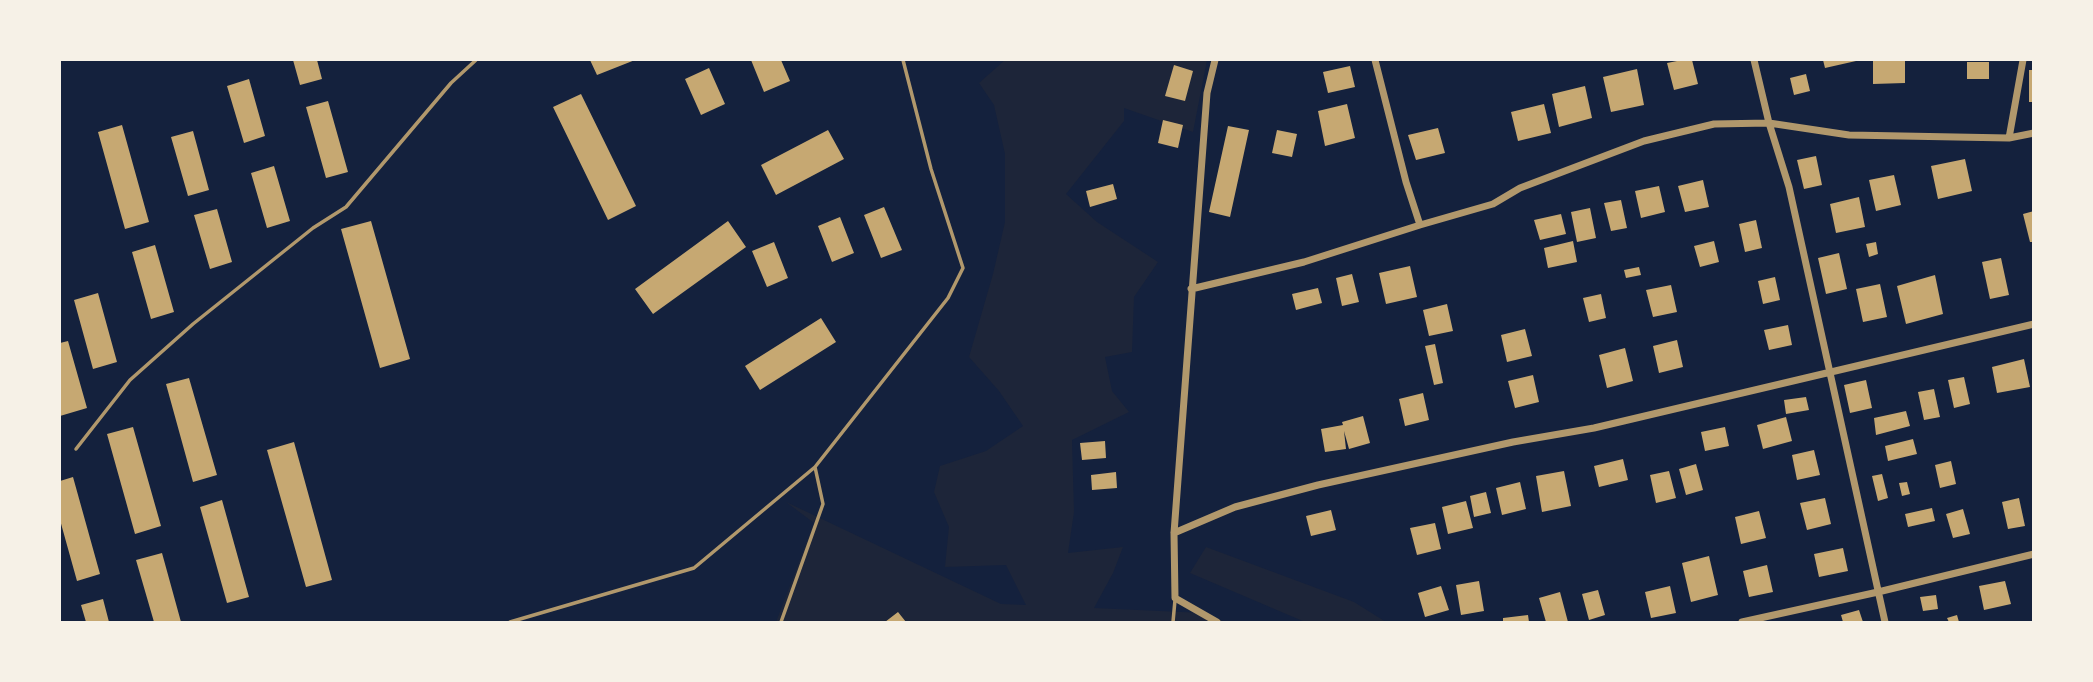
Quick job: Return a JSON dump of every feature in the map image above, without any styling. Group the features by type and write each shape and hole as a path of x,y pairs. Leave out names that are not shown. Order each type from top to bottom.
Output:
{"street":[{"path":"1215,60 1207,93 1174,533 1175,598 1217,622"},
{"path":"1375,60 1406,182 1420,225"},
{"path":"1754,60 1769,123 1789,187 1885,622"},
{"path":"2009,138 2023,60"},
{"path":"1191,289 1304,262 1493,204 1520,188 1644,141 1714,124 1769,123 1849,135 2009,138 2034,134"},
{"path":"1174,533 1235,507 1318,485 1513,442 1594,428 2034,324"},
{"path":"1742,622 2034,554"}],"lane":[{"path":"76,449 130,380 193,324 291,245 346,206 451,83 476,60"},
{"path":"510,622 694,568 815,467 948,298 962,268 931,169 903,60"},
{"path":"782,622 823,504 815,467"},
{"path":"1173,622 1175,598"}],"shaded area":[{"path":"1005,60 1207,60 1193,132 1124,108 1124,121 1066,194 1097,222 1158,262 1134,297 1132,352 1105,357 1112,391 1129,412 1072,440 1074,512 1068,553 1123,547 1113,573 1094,608 1204,613 1225,622 776,622 814,523 786,502 1001,604 1026,605 1006,565 945,567 949,527 934,492 940,466 986,451 1023,426 999,391 969,357 1005,222 1005,154 994,105 979,83"},
{"path":"1206,547 1354,602 1386,622 1305,622 1190,573"}],"building":[{"path":"293,60 317,60 322,79 300,85"},
{"path":"590,60 635,60 597,75"},
{"path":"751,60 781,60 790,81 764,92"},
{"path":"1692,60 1698,84 1674,90 1667,63"},
{"path":"1823,60 1856,60 1856,61 1825,68"},
{"path":"1873,60 1905,60 1905,83 1873,84"},
{"path":"1967,62 1989,62 1989,79 1967,79"},
{"path":"1174,65 1193,71 1185,101 1165,96"},
{"path":"1350,66 1355,87 1328,93 1323,72"},
{"path":"709,68 725,104 701,115 685,79"},
{"path":"1637,69 1644,105 1611,112 1603,77"},
{"path":"2029,70 2034,70 2034,102 2029,102"},
{"path":"1806,74 1810,91 1794,95 1790,78"},
{"path":"249,79 265,136 244,143 227,86"},
{"path":"1585,86 1592,118 1559,127 1552,94"},
{"path":"581,94 636,206 608,220 553,107"},
{"path":"328,101 348,172 326,178 306,107"},
{"path":"1347,104 1355,138 1325,146 1318,111"},
{"path":"1544,104 1551,133 1518,141 1511,112"},
{"path":"1163,120 1183,125 1178,148 1158,143"},
{"path":"122,125 149,222 125,229 98,132"},
{"path":"1228,126 1249,130 1230,217 1209,212"},
{"path":"1438,128 1445,153 1416,160 1408,135"},
{"path":"828,130 844,159 776,195 761,165"},
{"path":"1277,130 1297,134 1292,157 1272,153"},
{"path":"193,131 209,190 188,196 171,137"},
{"path":"1816,156 1822,185 1804,189 1797,160"},
{"path":"1965,159 1972,191 1938,199 1931,166"},
{"path":"274,166 290,221 267,228 251,173"},
{"path":"1894,175 1901,205 1876,211 1869,180"},
{"path":"1703,180 1709,207 1685,212 1678,186"},
{"path":"1113,184 1117,199 1090,207 1086,191"},
{"path":"1659,186 1665,212 1641,218 1635,191"},
{"path":"1859,197 1865,227 1836,233 1830,204"},
{"path":"1621,200 1627,228 1611,231 1604,203"},
{"path":"884,207 902,250 881,258 864,215"},
{"path":"1590,208 1596,238 1577,242 1571,212"},
{"path":"217,209 232,262 210,269 194,215"},
{"path":"2034,211 2034,242 2030,242 2023,214"},
{"path":"1561,214 1566,234 1540,240 1534,220"},
{"path":"840,217 854,253 832,262 818,226"},
{"path":"1756,220 1762,248 1745,252 1739,224"},
{"path":"371,221 410,359 380,368 341,229"},
{"path":"728,221 746,247 653,314 635,289"},
{"path":"1573,241 1577,262 1548,268 1544,248"},
{"path":"1714,241 1719,262 1700,267 1694,246"},
{"path":"774,242 788,278 767,287 752,251"},
{"path":"1876,242 1878,254 1869,257 1866,244"},
{"path":"155,245 174,312 151,319 132,252"},
{"path":"1839,253 1847,289 1826,294 1818,258"},
{"path":"2001,258 2009,295 1990,299 1982,262"},
{"path":"1410,266 1417,297 1386,304 1379,273"},
{"path":"1639,267 1641,275 1626,278 1624,270"},
{"path":"1352,274 1359,302 1342,306 1336,278"},
{"path":"1935,275 1943,314 1906,324 1897,286"},
{"path":"1775,277 1780,300 1763,304 1758,281"},
{"path":"1880,284 1887,317 1863,322 1856,289"},
{"path":"1671,285 1677,312 1653,317 1646,290"},
{"path":"1318,288 1322,303 1296,310 1292,294"},
{"path":"98,293 117,362 93,369 74,300"},
{"path":"1601,294 1606,318 1589,322 1583,298"},
{"path":"1447,304 1453,331 1429,336 1423,310"},
{"path":"821,318 836,342 760,390 745,366"},
{"path":"1788,325 1792,345 1769,350 1764,330"},
{"path":"1525,329 1532,356 1507,362 1501,335"},
{"path":"1677,340 1683,367 1659,373 1653,346"},
{"path":"68,341 87,408 60,416 60,343"},
{"path":"1435,344 1443,383 1434,385 1425,346"},
{"path":"1625,348 1633,381 1607,388 1599,355"},
{"path":"2024,359 2030,387 1997,393 1992,367"},
{"path":"1533,375 1539,402 1515,408 1508,381"},
{"path":"1964,377 1970,404 1954,408 1948,380"},
{"path":"189,378 217,475 193,482 166,384"},
{"path":"1866,380 1872,408 1850,413 1844,385"},
{"path":"1934,389 1940,417 1924,420 1918,392"},
{"path":"1423,393 1429,420 1405,426 1399,399"},
{"path":"1806,397 1809,410 1786,414 1784,400"},
{"path":"1906,411 1910,426 1876,435 1874,418"},
{"path":"1363,416 1370,443 1349,449 1344,431 1346,449 1325,452 1321,429 1343,425 1342,422"},
{"path":"1786,417 1792,441 1763,449 1757,425"},
{"path":"133,427 161,526 135,534 107,434"},
{"path":"1725,427 1729,446 1705,451 1701,432"},
{"path":"1913,439 1917,454 1888,461 1885,446"},
{"path":"1105,441 1106,458 1082,460 1080,443"},
{"path":"294,442 332,580 306,587 267,450"},
{"path":"1814,450 1820,475 1797,480 1792,455"},
{"path":"1623,459 1628,480 1599,487 1594,466"},
{"path":"1951,461 1956,484 1940,488 1935,465"},
{"path":"1696,464 1703,490 1686,495 1679,469"},
{"path":"1564,471 1571,506 1542,512 1536,476"},
{"path":"1669,471 1676,498 1656,503 1650,475"},
{"path":"1116,472 1117,488 1092,490 1091,475"},
{"path":"1882,474 1888,498 1878,501 1872,476"},
{"path":"73,477 100,574 77,581 60,520 60,481"},
{"path":"1520,482 1526,509 1502,515 1496,488"},
{"path":"1907,482 1910,494 1902,496 1899,483"},
{"path":"1486,492 1491,513 1474,517 1470,496"},
{"path":"1825,498 1831,524 1807,530 1800,503"},
{"path":"2019,498 2025,526 2008,529 2002,502"},
{"path":"222,500 249,597 227,603 200,507"},
{"path":"1466,501 1473,528 1448,534 1442,507"},
{"path":"1932,508 1935,521 1908,527 1905,514"},
{"path":"1963,509 1970,534 1953,538 1946,514"},
{"path":"1331,510 1336,530 1311,536 1306,516"},
{"path":"1759,511 1766,538 1741,544 1735,517"},
{"path":"1435,523 1441,549 1417,555 1410,528"},
{"path":"1843,548 1848,571 1819,577 1814,554"},
{"path":"162,553 181,622 154,622 136,560"},
{"path":"1709,556 1718,595 1691,602 1682,563"},
{"path":"1767,565 1773,592 1749,597 1743,571"},
{"path":"1479,581 1484,611 1461,615 1456,585"},
{"path":"2005,581 2011,604 1984,610 1979,586"},
{"path":"1441,586 1449,610 1425,617 1418,593"},
{"path":"1670,586 1676,613 1651,618 1645,592"},
{"path":"1598,590 1605,615 1589,620 1582,594"},
{"path":"1560,592 1568,622 1546,622 1539,598"},
{"path":"1936,595 1938,609 1923,611 1920,597"},
{"path":"103,599 109,622 86,622 81,605"},
{"path":"1859,610 1863,622 1843,622 1841,615"},
{"path":"898,612 906,622 885,622"},
{"path":"1528,615 1529,622 1503,622 1503,618"},
{"path":"1957,615 1959,622 1949,622 1947,618"}]}
